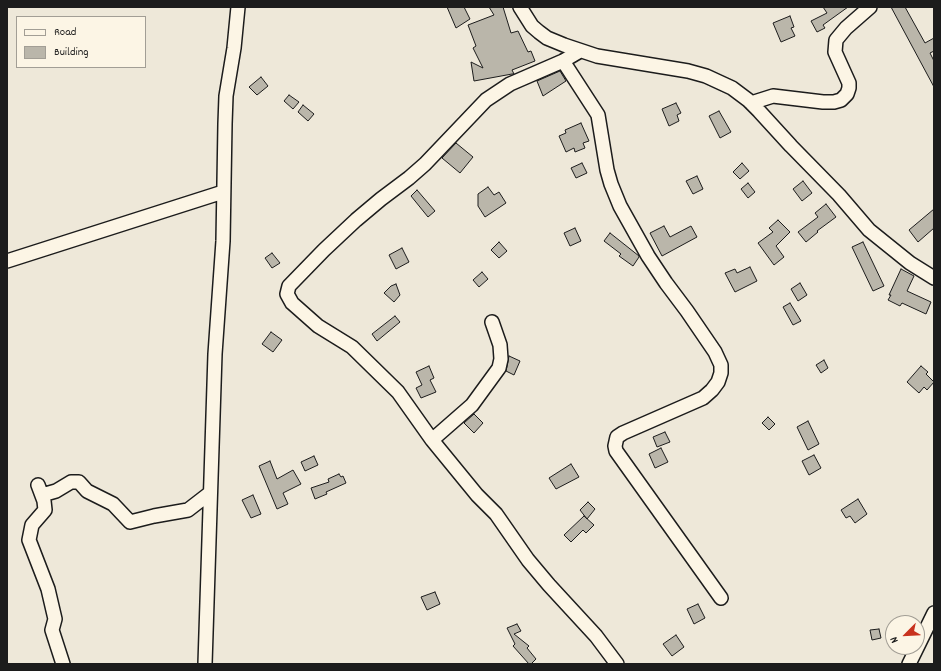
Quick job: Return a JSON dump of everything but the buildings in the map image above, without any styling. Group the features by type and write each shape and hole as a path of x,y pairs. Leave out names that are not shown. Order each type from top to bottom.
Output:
{"street":[{"path":"205,664 215,354 222,241 226,96 234,48 238,7"},
{"path":"520,7 532,26 538,32 547,38 580,51 597,56 680,70 706,76 732,88 751,103 839,195 869,230 910,263 934,278"},
{"path":"751,103 773,96 823,102 834,102 841,100 847,94 849,88 835,52 836,40 846,28 870,7"},
{"path":"580,51 563,61 510,84 486,100 424,164 409,178 356,220 289,286 287,290 289,299 292,303 318,326 352,347 398,392 432,440 477,495 496,514 528,560 596,636 617,664"},
{"path":"563,61 598,115 611,184 620,206 648,256 715,352 721,364 721,373 718,382 703,398 623,433 617,437 614,446 616,451 721,598"},
{"path":"7,261 223,192"},
{"path":"432,440 472,405 499,368 501,359 500,344 492,322"},
{"path":"63,664 52,630 55,619 48,589 29,540 32,525 45,510 44,501 40,490 56,491 71,482 79,482 88,491 113,504 130,522 188,510 210,493"},
{"path":"909,664 934,613"}]}
